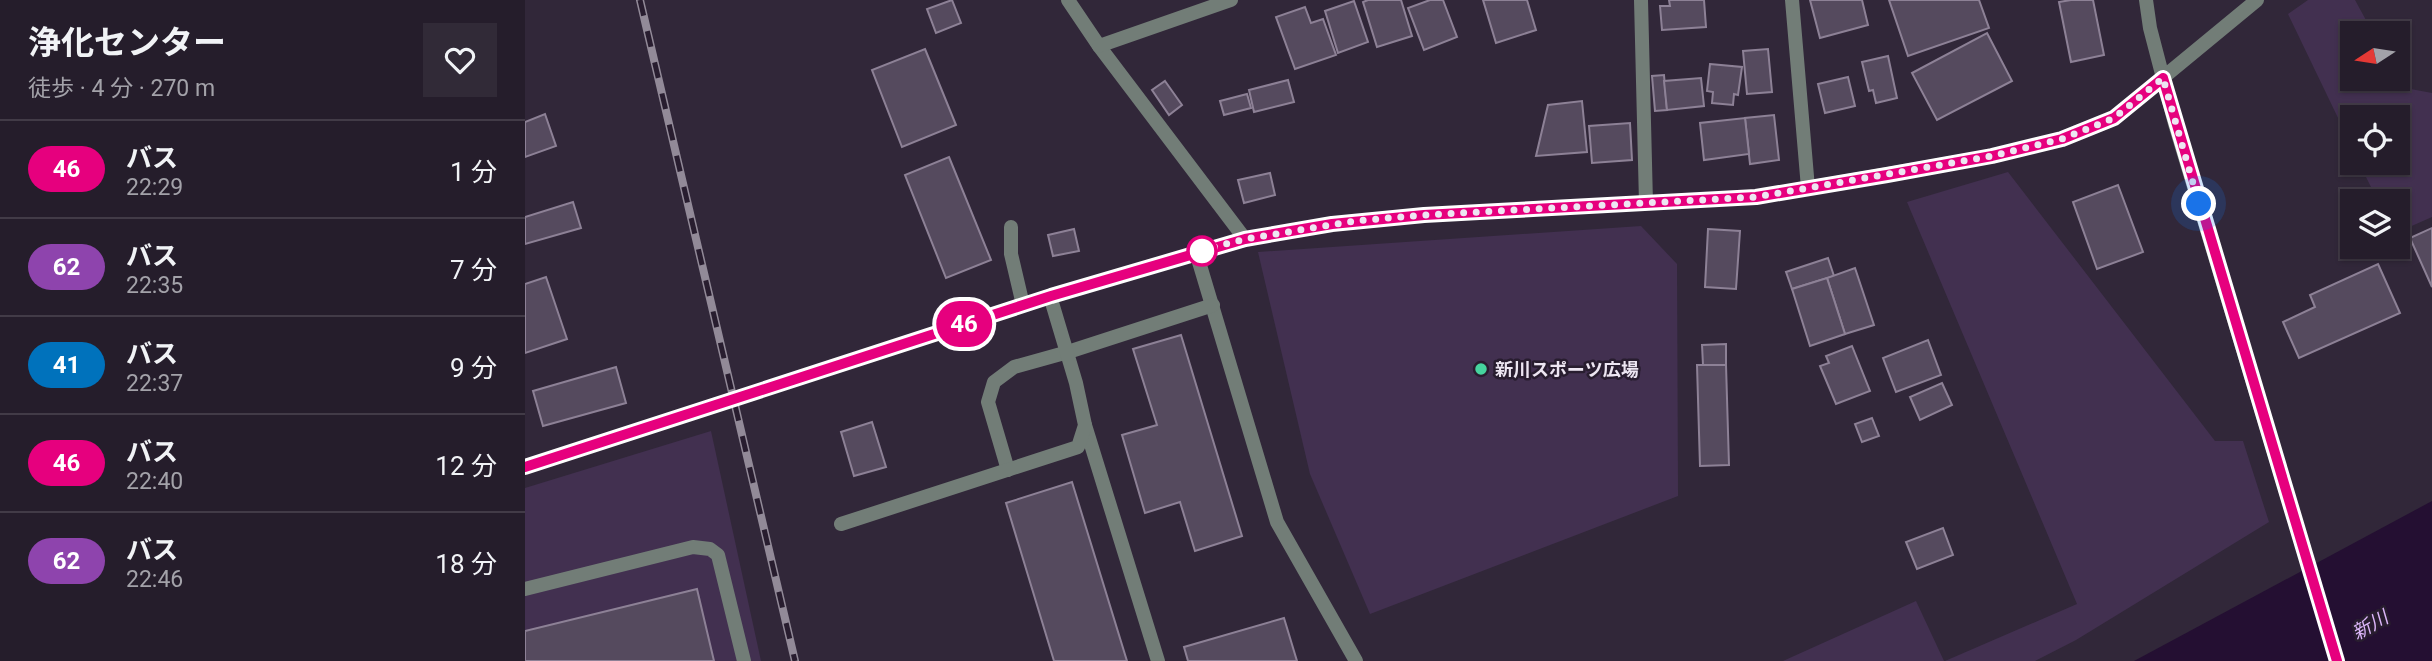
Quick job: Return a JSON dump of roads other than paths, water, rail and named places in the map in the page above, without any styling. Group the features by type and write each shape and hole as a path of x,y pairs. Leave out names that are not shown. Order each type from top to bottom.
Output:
{"street":[{"path":"1068,0 1099,46 1245,239"},
{"path":"1099,46 1231,0"},
{"path":"1641,0 1646,203"},
{"path":"1792,0 1808,188"},
{"path":"2146,0 2163,78 2337,661"},
{"path":"525,467 1051,296 1245,239 1332,224 1424,215 1756,197 1992,156 2062,139 2114,118 2257,0"},
{"path":"1011,227 1011,254 1023,305"},
{"path":"1196,252 1277,522 1356,661"},
{"path":"1051,296 1068,352 1085,425 1158,661"},
{"path":"1007,470 988,402 994,382 1014,367 1213,305"},
{"path":"841,524 1078,447 1085,425"},
{"path":"525,590 693,547 710,550 718,555 744,661"}],"water":[{"name":"新川","path":"2432,501 2432,661 2134,661"}],"railway":[{"path":"640,0 795,661"}],"place":[{"name":"新川スポーツ広場","path":"1481,369"}]}
